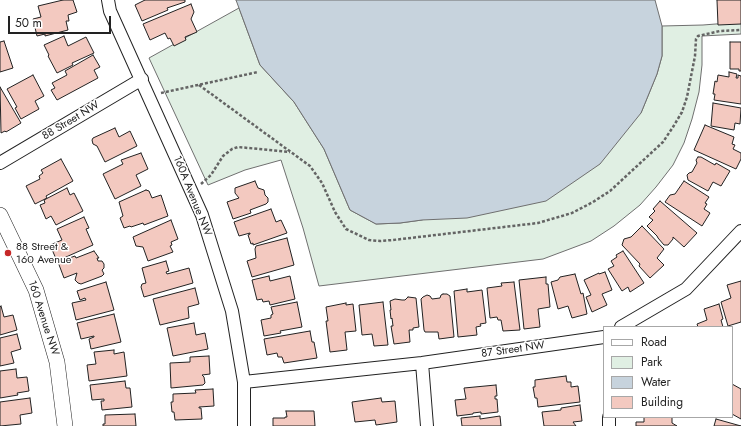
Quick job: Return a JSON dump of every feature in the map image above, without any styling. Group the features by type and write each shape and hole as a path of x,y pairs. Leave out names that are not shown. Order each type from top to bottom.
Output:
{"street":[{"name":"160A Avenue NW","path":"108,0 110,11 142,79 202,215 232,311 244,382 244,426"},
{"name":"88 Street NW","path":"0,163 142,79"},
{"name":"160 Avenue NW","path":"0,215 36,290 57,362 65,426"},
{"path":"623,326 686,289 741,231"},
{"name":"87 Street NW","path":"244,382 422,363 603,337"},
{"path":"422,363 427,426"}],"path":[{"path":"199,85 310,166 322,183 335,212 346,229 369,240 393,240 538,223 572,213 593,202 604,195 663,142 682,112 695,56 696,39 698,36 720,31 741,30"},
{"path":"148,95 258,72"},
{"path":"191,189 211,175 223,156 232,148 238,147 291,152"}],"green space":[{"path":"239,8 260,65 294,102 324,149 350,210 376,224 422,220 641,113 657,74 662,56 662,26 741,22 741,34 702,36 702,65 699,92 684,143 673,165 640,205 614,226 591,241 543,259 319,286 303,228 281,160 245,170 208,185 149,58"}],"water":[{"path":"236,0 655,0 662,26 662,56 657,74 641,113 600,164 546,201 467,218 376,224 350,210 324,149 294,102 260,65"}],"building":[{"path":"63,0 73,0 77,12 68,15 69,21 66,21 68,30 45,36 45,34 37,36 33,19 41,17 38,6"},
{"path":"145,0 185,0 185,2 167,8 168,10 142,21 135,5"},
{"path":"717,0 741,0 741,24 718,25"},
{"path":"191,4 194,12 191,19 197,32 185,37 186,40 174,46 170,38 168,39 165,33 150,40 143,24"},
{"path":"64,36 68,46 86,37 94,53 72,63 73,65 57,73 44,45"},
{"path":"4,41 13,68 0,72 0,42"},
{"path":"730,42 741,42 741,71 739,71 739,69 730,69"},
{"path":"93,55 100,67 94,70 98,78 57,100 51,90 55,88 52,83 67,75 65,71"},
{"path":"729,72 737,74 736,78 738,78 738,75 741,76 741,104 714,100 715,94 713,94 715,81 717,82 718,75 729,77"},
{"path":"33,75 44,96 35,101 39,109 21,119 15,108 17,107 7,89"},
{"path":"0,87 21,123 6,132 1,133"},
{"path":"713,103 741,108 740,124 735,123 734,130 711,126"},
{"path":"705,125 734,137 732,144 735,145 733,149 741,153 741,159 736,169 694,150"},
{"path":"115,128 119,137 130,131 137,146 105,162 97,146 93,144 92,140 93,138"},
{"path":"141,153 148,169 136,175 141,186 115,199 103,174 123,164 121,160"},
{"path":"698,157 701,157 715,165 716,163 730,171 721,186 713,182 708,191 688,180 687,175 692,172 697,163 696,160"},
{"path":"61,159 73,181 35,204 26,186 40,179 39,176 43,173 41,170"},
{"path":"255,181 258,188 264,190 265,195 268,198 268,202 250,210 251,213 233,219 227,202 239,198 235,193 235,188"},
{"path":"684,181 709,197 705,203 707,204 704,209 710,213 702,226 665,202 670,195 675,194"},
{"path":"67,188 70,195 74,193 83,211 56,225 51,216 46,219 40,205 45,203 44,200"},
{"path":"146,190 149,191 152,198 161,195 168,216 144,225 143,223 124,228 120,218 123,216 119,202"},
{"path":"660,201 697,233 684,247 673,237 668,245 664,245 647,226 653,220 649,217 655,211 653,209"},
{"path":"271,209 276,222 281,220 287,233 253,245 253,243 251,244 248,235 250,233 239,236 234,222"},
{"path":"84,217 89,228 86,229 93,245 57,261 50,245 62,240 57,229"},
{"path":"171,220 178,239 171,242 172,245 170,246 173,252 148,261 143,247 136,246 133,237"},
{"path":"642,226 664,249 657,258 664,265 650,278 639,266 640,264 622,245 624,239 631,237"},
{"path":"287,238 294,265 252,277 247,261 256,258 256,246"},
{"path":"94,251 99,258 97,258 98,261 102,261 104,264 104,268 102,270 104,274 102,276 81,284 75,280 77,273 64,278 58,262 75,256 76,258"},
{"path":"623,251 644,283 630,292 628,287 622,291 608,269 614,266 611,261 617,257 616,255"},
{"path":"166,261 169,271 166,272 167,274 189,268 193,283 144,297 141,287 142,284 146,283 142,268"},
{"path":"605,272 612,290 602,294 607,305 592,312 586,297 591,295 584,280 599,273"},
{"path":"575,274 581,294 583,293 587,314 572,318 568,306 558,309 551,282 558,280 560,277"},
{"path":"269,276 270,281 290,276 295,299 270,305 269,301 263,302 262,299 257,300 252,280"},
{"path":"546,277 550,307 538,309 540,327 524,329 519,280"},
{"path":"741,281 741,322 728,326 721,302 731,298 727,285"},
{"path":"106,282 114,310 76,320 72,303 86,300 85,298 80,300 77,291"},
{"path":"514,282 520,330 503,331 501,320 498,320 497,317 490,318 487,288 502,286 501,283"},
{"path":"195,288 199,304 188,307 189,318 160,325 153,299"},
{"path":"467,289 467,292 482,290 486,323 480,324 481,326 476,327 477,335 458,337 454,291"},
{"path":"443,294 450,296 454,337 439,339 438,332 425,332 424,330 421,299 427,295 432,299 440,298"},
{"path":"408,297 416,298 419,327 409,330 410,342 394,344 391,326 393,326 390,301 395,299 405,300"},
{"path":"297,302 302,327 264,336 261,320 271,318 271,315 273,314 271,307"},
{"path":"383,302 388,345 374,346 372,334 362,335 359,305"},
{"path":"346,303 346,305 353,304 356,331 345,332 347,350 330,352 326,321 328,321 326,307"},
{"path":"719,304 723,319 721,320 723,326 698,326 697,324 707,320 704,309"},
{"path":"1,306 4,317 13,315 17,330 0,335 0,307"},
{"path":"114,314 121,342 91,349 89,339 94,336 81,339 77,323"},
{"path":"194,323 196,335 205,333 208,349 173,356 167,328"},
{"path":"310,331 317,358 284,363 282,357 278,357 277,353 267,355 264,339"},
{"path":"17,334 21,349 11,352 14,363 0,366 0,338"},
{"path":"114,350 114,354 124,352 127,376 89,381 87,365 96,364 94,352"},
{"path":"209,356 210,374 202,375 205,383 203,385 171,388 170,363 190,362 190,357"},
{"path":"16,369 17,378 27,377 29,391 17,393 18,395 0,398 0,371"},
{"path":"566,376 567,382 571,382 571,387 578,386 580,402 538,407 537,398 535,398 533,387 535,387 535,380"},
{"path":"125,381 126,388 130,388 132,407 102,410 101,401 104,401 104,399 92,400 90,385"},
{"path":"496,385 497,396 495,396 495,399 497,399 498,412 481,414 481,412 457,416 455,400 466,399 464,388"},
{"path":"733,385 741,389 741,419 733,415"},
{"path":"213,389 214,406 199,407 201,408 202,419 175,420 171,402 173,402 173,394 196,393 195,390"},
{"path":"30,398 32,413 20,415 21,424 0,426 0,402"},
{"path":"381,398 382,402 395,401 397,422 376,425 375,420 355,422 352,402"},
{"path":"580,405 582,421 573,422 576,426 544,426 542,412 561,410 561,408"},
{"path":"286,411 314,411 315,426 273,426 273,418 287,417"},
{"path":"135,414 136,426 103,426 103,424 105,424 105,415"},
{"path":"480,416 480,419 500,416 501,426 462,426 461,418"},
{"path":"644,418 672,418 672,423 677,426 636,426 636,422 644,422"},
{"path":"716,419 741,426 714,426"}],"place":[{"name":"88 Street & 160 Avenue","path":"8,253"}]}
